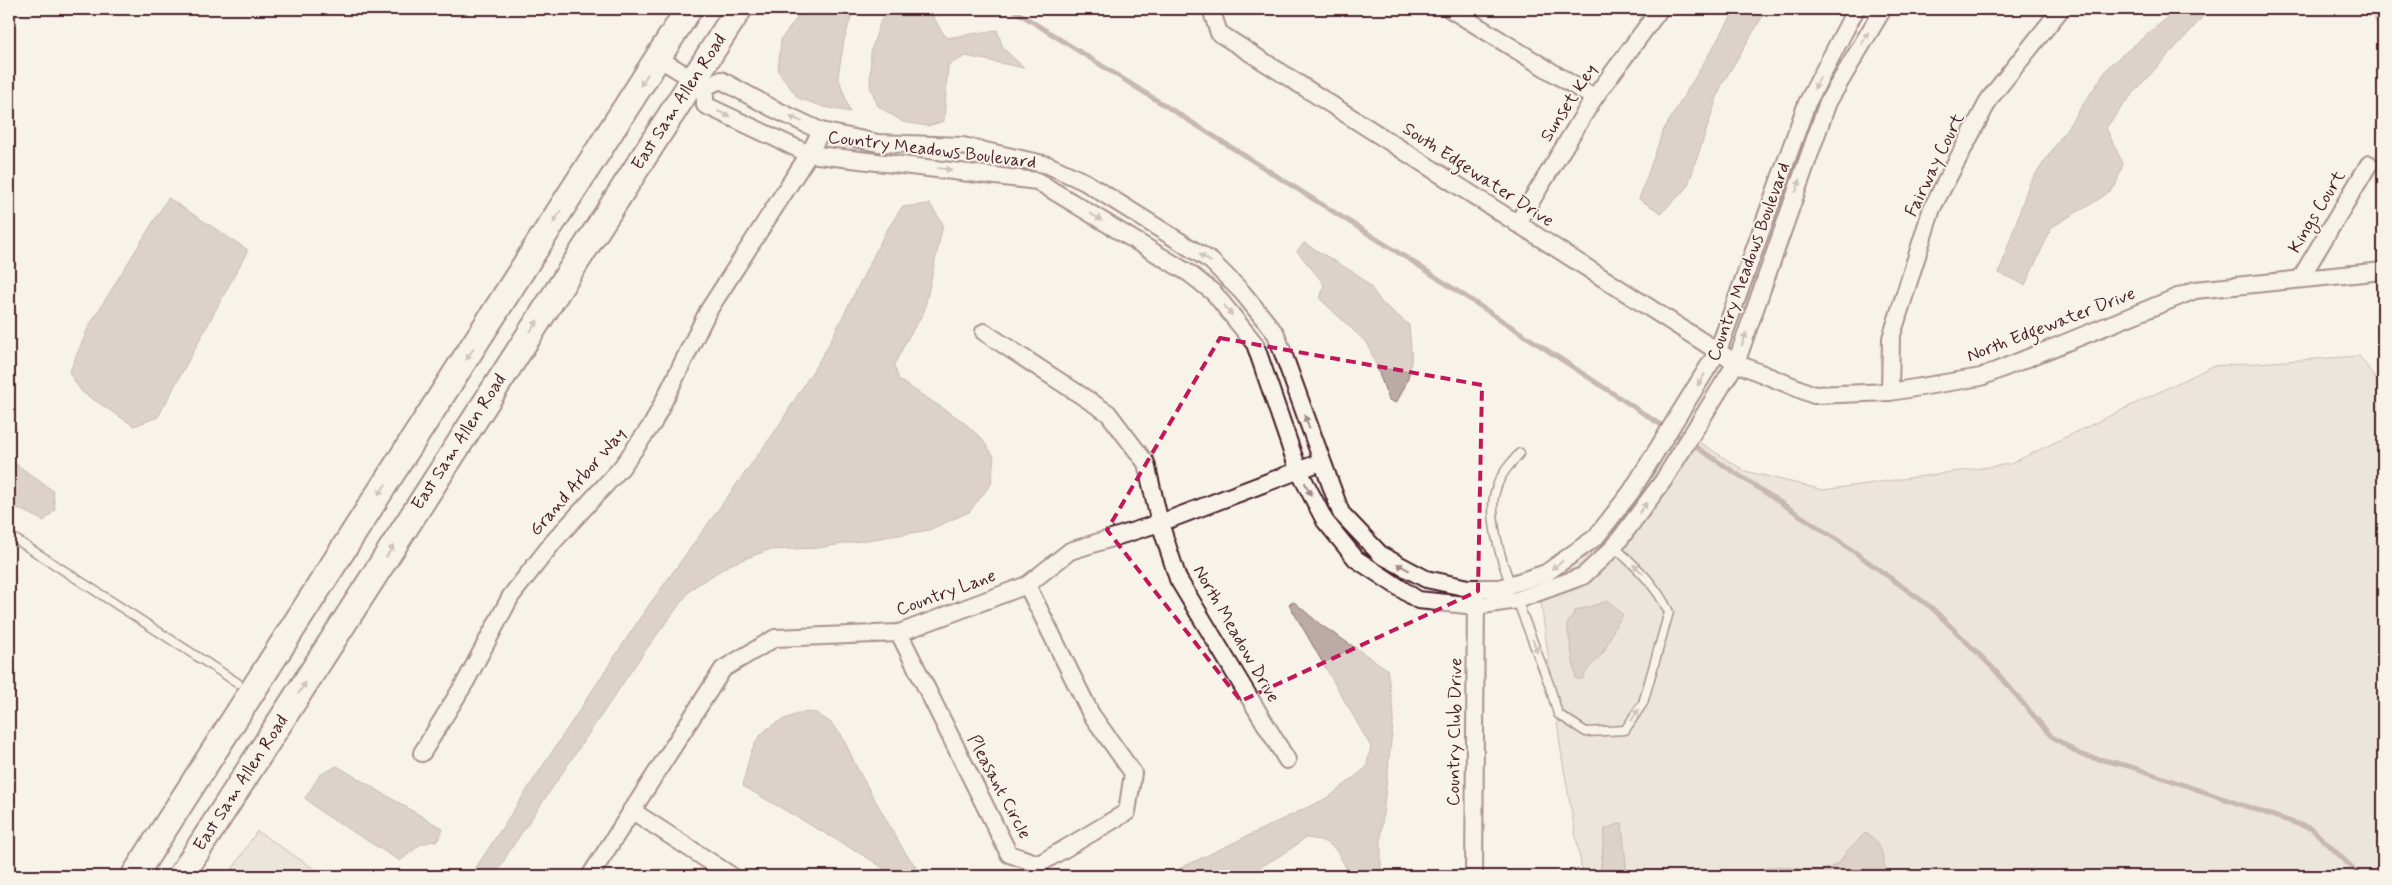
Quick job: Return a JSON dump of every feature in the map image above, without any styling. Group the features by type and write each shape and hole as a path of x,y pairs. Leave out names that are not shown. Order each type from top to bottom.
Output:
{"main road":[{"path":"134,876 689,9"},
{"name":"East Sam Allen Road","path":"181,876 699,83 739,9"}],"street":[{"name":"South Edgewater Drive","path":"1211,9 1219,33 1736,363"},
{"path":"1450,9 1594,98"},
{"name":"Sunset Key","path":"1517,224 1594,98 1660,9"},
{"name":"Country Meadows Boulevard","path":"1856,9 1807,103 1718,351 1644,472 1596,537 1546,573 1500,588 1475,588 1426,579 1381,555 1341,513 1276,334 1242,292 1211,261 1085,182 1048,165 963,146 878,143 821,131 772,108 721,80 699,83 705,105 809,154 1037,181 1190,274 1214,292 1255,344 1298,469 1325,521 1356,559 1418,600 1476,606 1517,600 1583,576 1614,547 1663,481 1736,363 1828,102 1883,9"},
{"name":"Fairway Court","path":"1890,392 1891,338 1932,208 1990,98 2062,9"},
{"path":"658,58 699,83"},
{"path":"760,131 772,108"},
{"name":"Grand Arbor Way","path":"422,753 450,711 511,596 554,540 621,468 653,424 708,311 809,154 821,131"},
{"path":"876,161 878,143"},
{"path":"913,165 914,144"},
{"name":"Kings Court","path":"2300,279 2368,164"},
{"path":"1134,241 1147,222"},
{"name":"North Edgewater Drive","path":"1736,363 1814,395 1890,392 1981,377 2195,290 2383,271"},
{"name":"North Meadow Drive","path":"984,332 1108,412 1146,463 1160,523 1178,579 1287,760"},
{"name":"Country Lane","path":"590,876 723,669 775,638 898,633 1027,585 1070,551 1160,523 1298,469 1321,462"},
{"path":"1644,472 1663,481"},
{"path":"1596,537 1614,547"},
{"name":"Pleasant Circle","path":"898,633 1009,854 1039,864 1128,812 1133,773 1091,714 1027,585"},
{"path":"1511,585 1517,600"},
{"name":"Country Club Drive","path":"1474,876 1475,588"},
{"path":"631,810 732,876"}],"lane":[{"path":"1511,585 1502,564 1494,512 1495,490 1503,473 1520,453"},
{"path":"9,535 238,683"},
{"path":"1517,600 1549,684 1558,714 1586,732 1625,730 1643,702 1669,612 1660,593 1644,574 1614,547"}],"highlighted area":[{"path":"1220,338 1482,385 1478,591 1241,701 1107,530"}],"shaded area":[{"path":"804,9 852,9 853,11 844,40 838,76 850,112 824,107 798,98 778,71 781,39"},
{"path":"896,9 911,9 932,15 946,38 997,30 1003,48 1024,68 966,56 948,65 944,121 928,126 903,122 878,106 870,87 871,51 881,20"},
{"path":"1736,9 1767,9 1721,86 1687,188 1661,213 1639,199 1663,131"},
{"path":"2178,9 2209,9 2106,128 2123,164 2115,187 2101,198 2052,227 2025,285 1999,273 2029,184 2110,65"},
{"path":"2371,9 2383,9 2383,41"},
{"path":"168,198 248,250 158,417 134,426 82,392 69,373 89,326"},
{"path":"930,204 943,224 924,312 894,365 899,380 961,420 981,438 994,456 991,484 969,512 929,530 818,548 768,550 729,565 691,589 642,655 501,866 487,876 481,876 475,869 644,612 776,430 827,348 885,233 902,207"},
{"path":"1304,243 1358,275 1370,286 1381,302 1409,325 1411,365 1406,382 1396,403 1389,400 1368,344 1320,299 1324,284 1297,251"},
{"path":"2359,356 2383,388 2383,876 1887,876 1884,866 1847,851 1834,866 1818,870 1777,867 1746,873 1745,876 1627,876 1625,854 1605,829 1600,876 1583,876 1562,758 1539,588 1620,525 1680,430 1745,471 1823,490 2010,464 2213,366","holes":["1608,601 1622,615 1613,627 1604,652 1586,669"]},
{"path":"9,459 53,491 55,510 44,521 9,504"},
{"path":"1608,601 1623,615 1602,654 1587,670 1583,679 1576,679 1567,625 1575,611"},
{"path":"1294,602 1321,625 1387,669 1394,714 1381,833 1381,876 1350,876 1338,853 1330,844 1316,839 1305,838 1288,851 1245,876 1164,876 1329,797 1366,768 1371,747 1289,604"},
{"path":"804,712 816,713 830,722 841,734 858,770 904,851 923,876 894,876 873,861 743,786 750,757 759,737 776,723"},
{"path":"337,766 443,829 438,840 421,844 400,861 321,812 305,798 320,775"},
{"path":"1622,823 1627,876 1600,876 1605,829"},
{"path":"257,831 325,876 228,876"},
{"path":"1865,833 1871,836 1879,846 1887,876 1745,876 1746,873 1779,866 1803,870 1828,870 1841,862 1847,851"}],"waterway":[{"path":"1012,9 1410,260 1661,425"},
{"path":"1696,447 1842,543 1932,608 1993,668 2051,736 2081,755 2129,766 2312,829 2361,876"}]}
